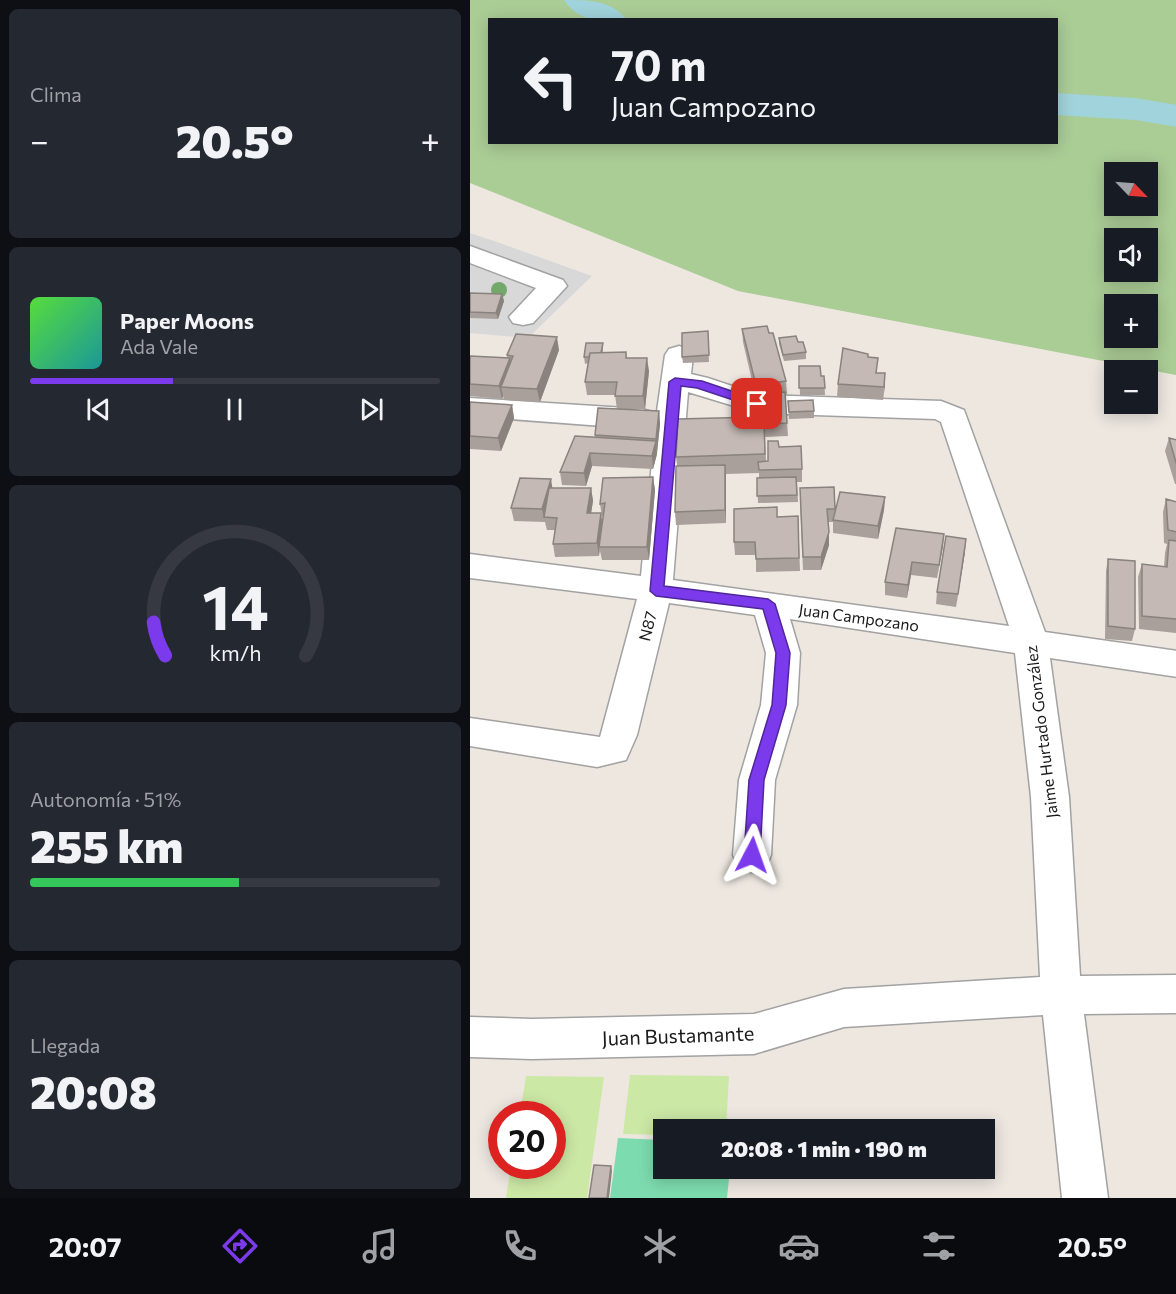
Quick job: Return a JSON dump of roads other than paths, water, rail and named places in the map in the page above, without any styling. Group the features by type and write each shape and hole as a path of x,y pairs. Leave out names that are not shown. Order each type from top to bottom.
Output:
{"street":[{"path":"470,254 554,286 523,317"},
{"name":"N87","path":"470,732 597,752 613,750 619,735 656,591 670,422 677,368"},
{"name":"Jaime Hurtado González","path":"677,368 698,384 757,404 941,410 954,417 1031,641 1050,797 1061,995 1085,1198"},
{"path":"470,407 670,422"},
{"name":"Juan Campozano","path":"470,566 768,604 1176,664"},
{"path":"752,855 757,780 779,705 783,653 768,604"},
{"name":"Juan Bustamante","path":"470,1037 532,1039 754,1034 844,1008 1061,995 1176,994"}],"waterway":[{"path":"580,0 608,18"},
{"path":"1058,104 1135,109 1177,116"}]}
